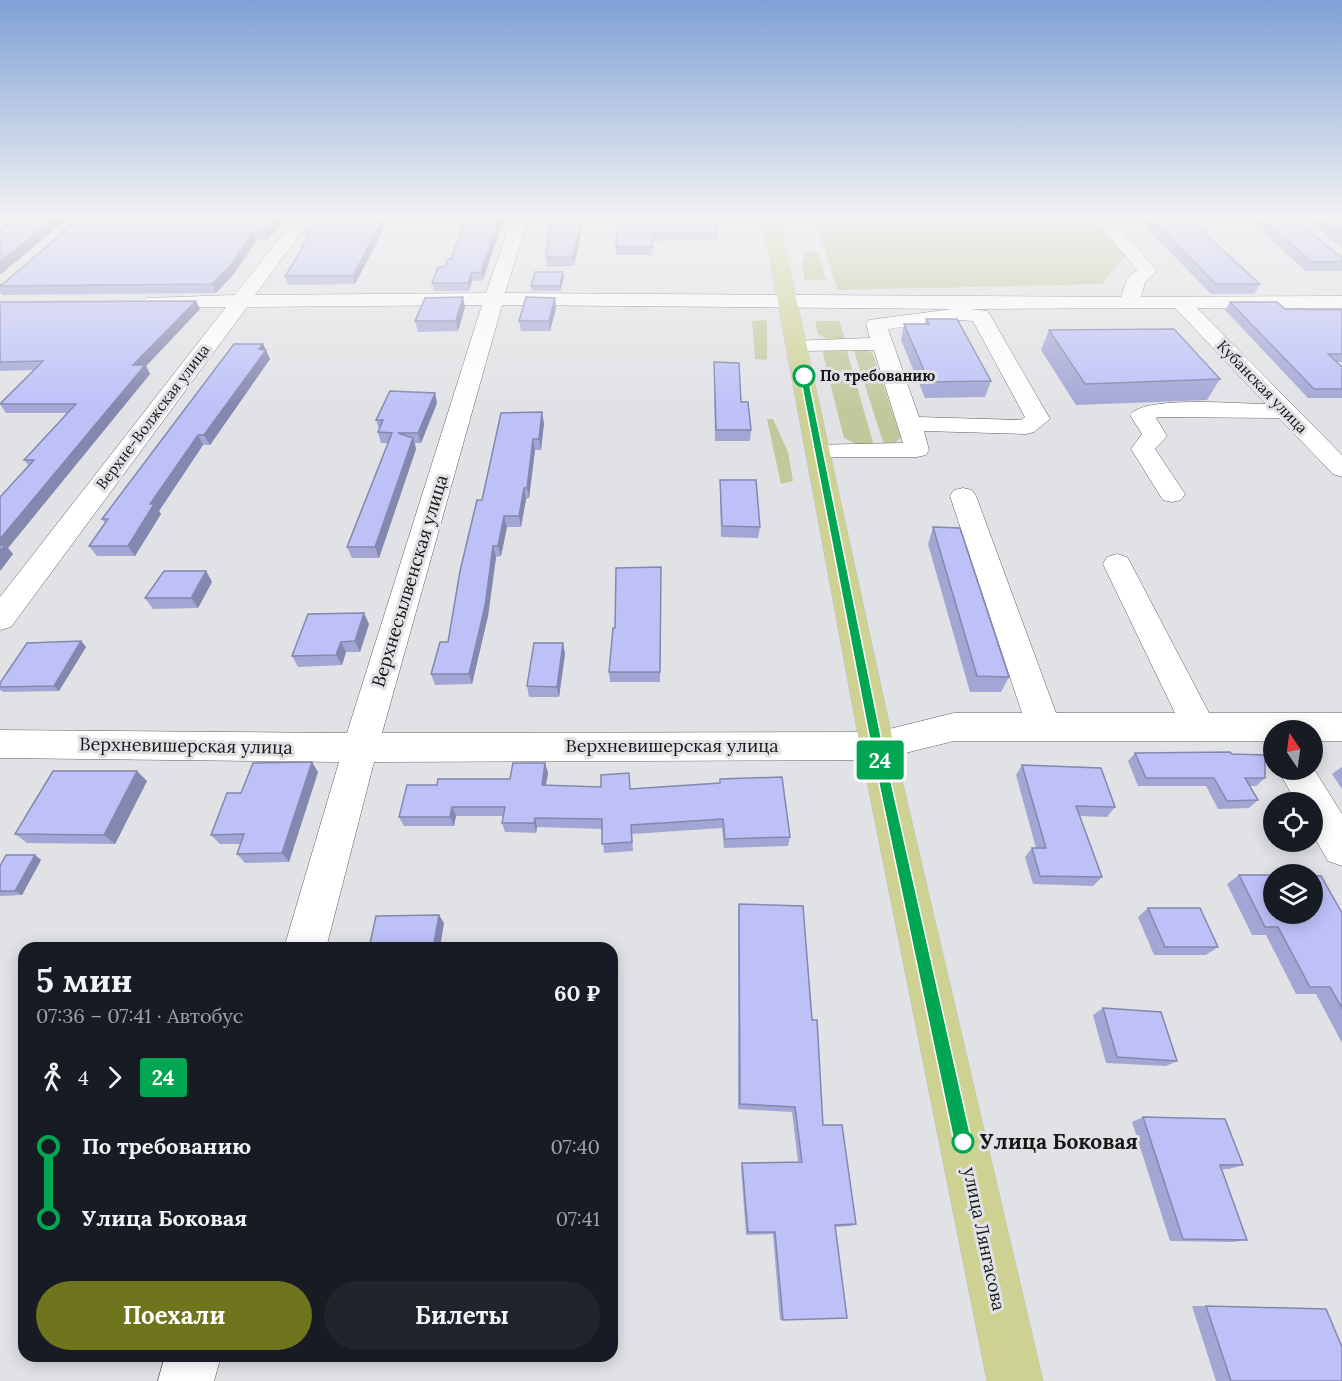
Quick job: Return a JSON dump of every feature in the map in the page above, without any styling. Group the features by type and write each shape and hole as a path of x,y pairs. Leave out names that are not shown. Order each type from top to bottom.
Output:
{"main road":[{"name":"улица Лянгасова","path":"783,279 798,345 877,746 1015,1381"}],"street":[{"name":"Верхне-Волжская улица","path":"0,619 259,279"},
{"name":"Верхнесылвенская улица","path":"307,942 360,748 500,279"},
{"path":"1129,303 1136,279"},
{"path":"138,302 494,299 787,302 978,309 1129,303 1342,302"},
{"name":"Кубанская улица","path":"1182,304 1342,470"},
{"path":"818,450 917,450 876,324 957,314 978,309"},
{"path":"910,424 1026,427 1038,418 978,309"},
{"path":"798,345 882,344"},
{"path":"1172,494 1143,449 1144,445 1155,436 1142,415 1147,411 1286,411"},
{"path":"963,496 1044,727"},
{"path":"1117,564 1200,727"},
{"name":"Верхневишерская улица","path":"0,744 360,748 877,746 954,727 1263,729"},
{"name":"Верхневишерская улица","path":"1323,728 1342,727"},
{"path":"1302,780 1342,849"},
{"path":"186,1381 191,1362"}],"green space":[{"path":"834,279 1106,279 1102,284 838,290"},
{"path":"767,320 767,360 755,359 752,321"},
{"path":"815,321 839,321 846,342 829,340 818,334"},
{"path":"846,348 874,446 856,444 844,438 823,354 824,351"},
{"path":"853,348 865,348 873,354 901,438 892,445 884,445"},
{"path":"767,419 773,419 788,452 793,481 781,484"}],"building":[{"path":"8,279 217,279 212,284 0,286"},
{"path":"433,279 469,279 468,283 432,283"},
{"path":"533,279 561,279 560,286 531,286"},
{"path":"1211,279 1255,279 1260,284 1216,284"},
{"path":"463,297 456,321 415,321 425,298"},
{"path":"526,297 555,298 549,321 519,321"},
{"path":"196,301 133,365 145,365 0,539 0,497 34,460 24,460 76,404 0,404 43,361 0,362 0,302"},
{"path":"1230,302 1277,302 1285,309 1342,310 1342,354 1328,354 1342,367 1342,389 1314,389"},
{"path":"926,319 957,319 991,381 929,382 904,324 929,324"},
{"path":"1174,329 1220,379 1085,384 1049,330"},
{"path":"234,344 263,344 259,349 266,350 204,435 198,435 150,504 154,504 128,546 89,546 108,519 102,519"},
{"path":"714,362 739,363 741,402 748,402 751,430 716,430"},
{"path":"390,391 435,393 418,433 398,433 413,438 375,547 347,547 392,433 378,432 383,420 376,420"},
{"path":"542,412 539,439 533,439 527,488 524,488 519,516 504,516 498,546 493,546 485,606 469,674 431,674 440,642 448,642 460,571 477,500 482,500 501,413"},
{"path":"720,480 756,480 760,527 722,526"},
{"path":"933,527 960,528 1009,677 977,676"},
{"path":"661,567 660,672 609,672 613,628 615,628 616,568"},
{"path":"164,571 206,571 191,598 145,598"},
{"path":"364,613 355,641 341,642 336,655 292,656 308,614"},
{"path":"81,641 54,686 0,687 0,683 27,643"},
{"path":"534,643 563,643 557,687 527,686"},
{"path":"1230,752 1232,754 1263,755 1263,778 1245,778 1258,800 1227,801 1214,778 1146,778 1135,753"},
{"path":"312,762 282,853 237,854 244,834 211,835 227,793 241,793 253,763"},
{"path":"513,763 545,763 542,785 601,787 601,775 629,773 630,789 720,783 720,779 782,777 790,837 725,839 723,819 631,825 632,842 602,844 602,819 535,818 534,823 502,823 505,807 452,807 450,817 399,817 407,785 437,785 438,779 510,779"},
{"path":"1022,765 1101,768 1115,807 1076,806 1102,877 1040,876 1032,848 1046,848"},
{"path":"53,771 137,771 104,835 15,834"},
{"path":"6,855 35,855 15,891 0,891 0,866"},
{"path":"1239,875 1263,875 1263,923"},
{"path":"1323,880 1342,913 1342,1008 1330,987 1310,987 1278,927 1265,927 1264,924 1323,924"},
{"path":"739,904 803,906 812,1020 817,1020 823,1125 842,1125 856,1224 835,1225 847,1318 783,1320 775,1232 748,1232 742,1163 802,1162 795,1107 740,1104"},
{"path":"1148,908 1200,908 1218,947 1165,947"},
{"path":"439,915 434,942 370,942 376,916"},
{"path":"1103,1008 1161,1012 1177,1061 1117,1057"},
{"path":"1143,1117 1225,1119 1243,1165 1220,1165 1247,1240 1183,1239"},
{"path":"1206,1306 1326,1309 1342,1347 1342,1381 1231,1381"}],"bus line":[{"name":"24","path":"804,376 877,746 963,1142"}],"place":[{"name":"По требованию","path":"804,376"},
{"name":"Улица Боковая","path":"963,1142"}]}
